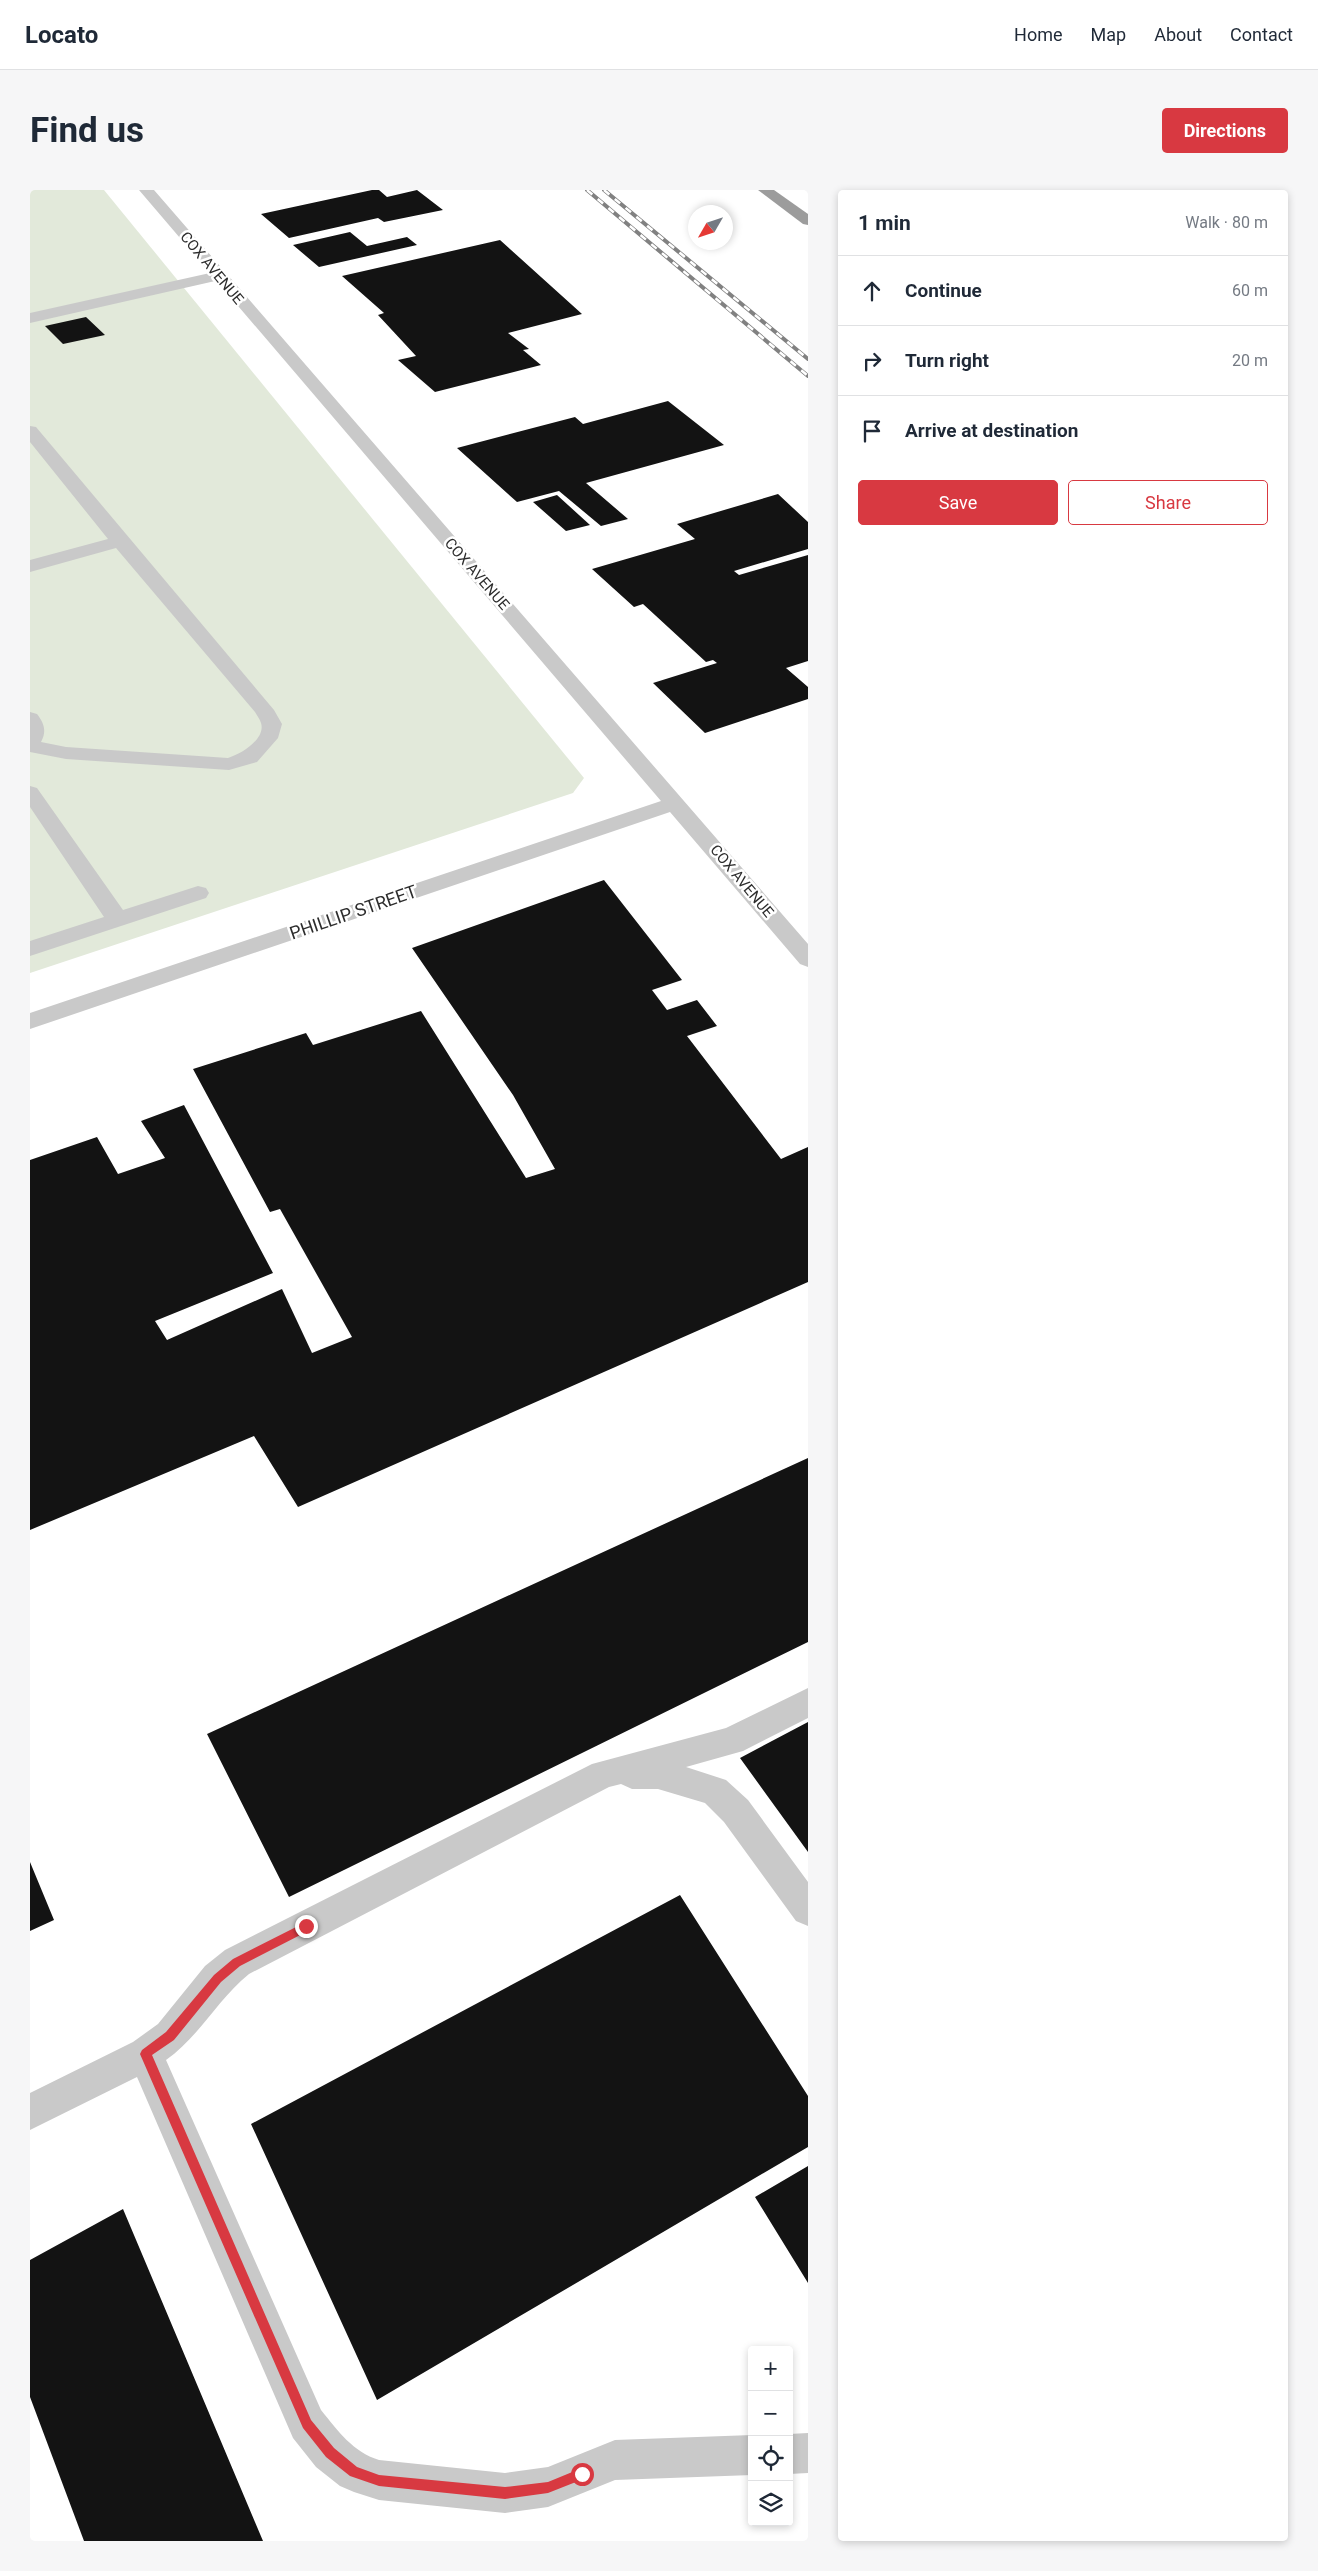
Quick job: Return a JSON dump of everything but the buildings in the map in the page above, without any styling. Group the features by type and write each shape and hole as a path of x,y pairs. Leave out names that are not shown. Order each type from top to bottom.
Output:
{"highway":[{"path":"765,190 808,221"}],"street":[{"name":"COX AVENUE","path":"146,190 676,803 808,959"},
{"path":"30,318 219,276"},
{"path":"30,430 120,541 264,710 272,724 271,734 250,758 229,764 66,753 30,745 35,736 35,726 30,718"},
{"path":"30,566 120,541"},
{"path":"30,792 118,920"},
{"name":"PHILLIP STREET","path":"30,1021 676,803"},
{"path":"31,950 198,893"},
{"path":"30,2112 145,2054 170,2036 217,1978 237,1962 603,1774 732,1741 808,1702"},
{"path":"603,1774 658,1774 715,1792 736,1811 808,1910"},
{"path":"145,2054 307,2424 330,2453 354,2472 379,2480 505,2493 548,2488 615,2460 748,2455"},
{"path":"793,2454 808,2453"}],"green space":[{"path":"30,190 104,190 584,778 573,793 30,973"}],"railway":[{"path":"587,190 808,376"},
{"path":"604,190 808,359"}],"route":[{"path":"306,1926 237,1962 217,1978 170,2036 145,2054 307,2424 330,2453 354,2472 379,2480 505,2493 548,2488 582,2474"}]}
